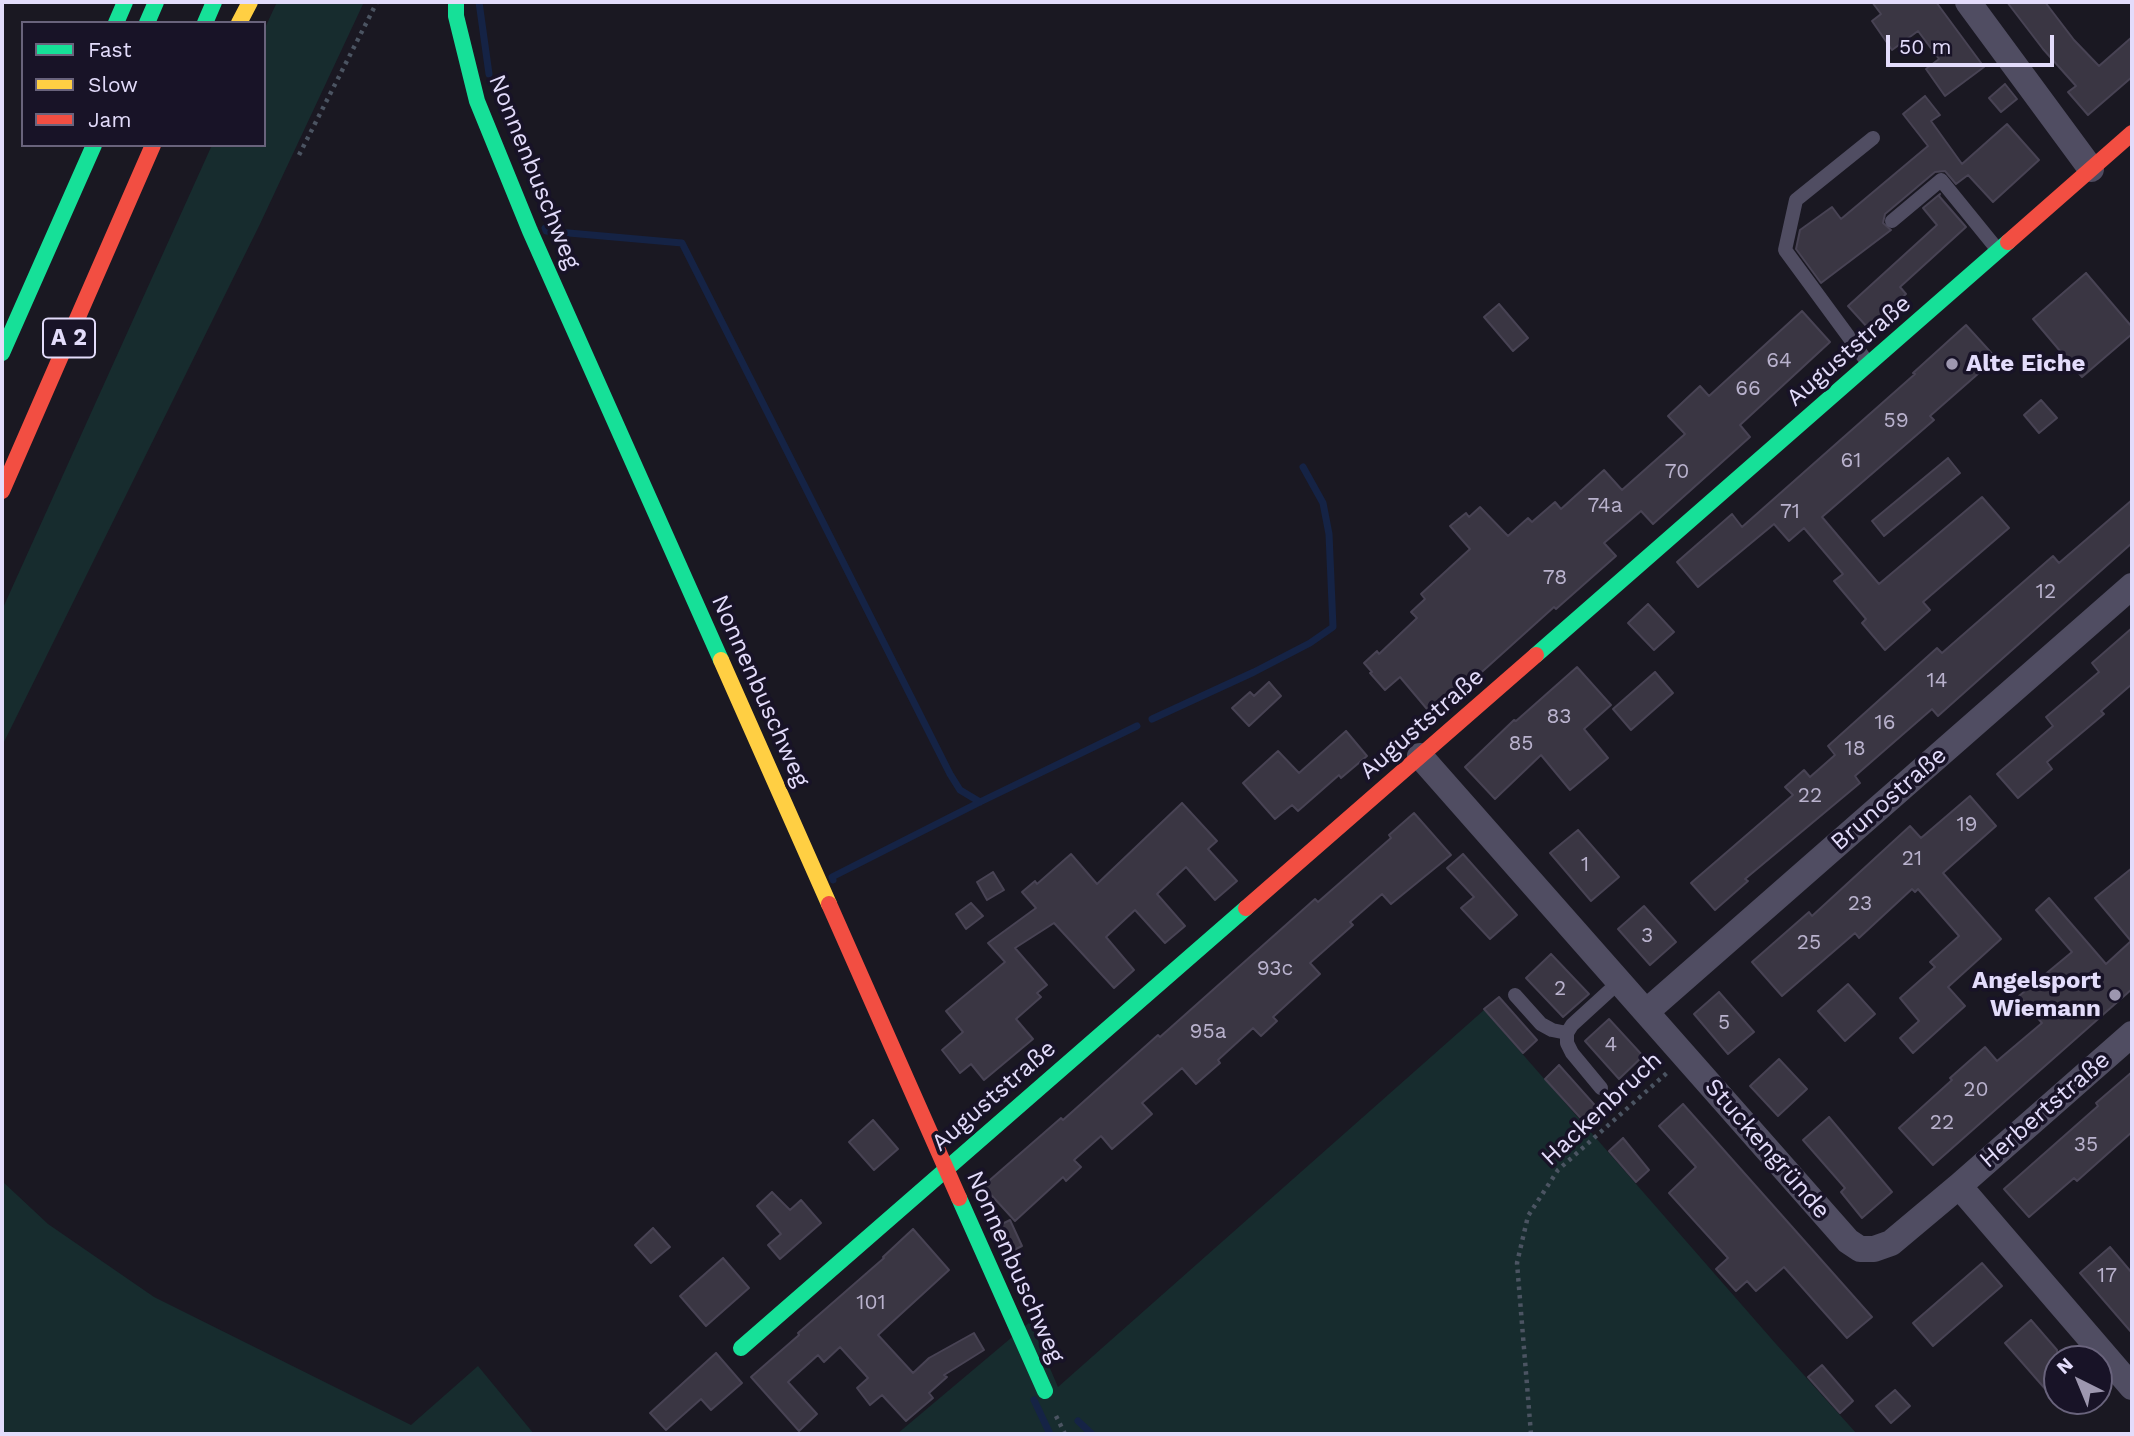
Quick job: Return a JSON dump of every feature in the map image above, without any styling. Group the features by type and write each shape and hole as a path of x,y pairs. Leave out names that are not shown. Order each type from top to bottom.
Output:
{"main road":[{"path":"117,21 125,2"},
{"path":"148,21 156,2"},
{"path":"206,21 214,2"},
{"path":"240,21 250,2"},
{"name":"Nonnenbuschweg","path":"456,2 456,16 477,101 530,231 1045,1391"},
{"name":"Auguststraße","path":"741,1348 2132,133"},
{"name":"A 2","path":"2,353 93,147"},
{"name":"A 2","path":"2,491 135,185 158,150"}],"street":[{"path":"1968,2 2091,169"},
{"name":"Brunostraße","path":"1646,1012 2132,586"},
{"name":"Stuckengründe","path":"1420,756 1848,1241 1860,1249 1874,1249 1891,1243 1959,1186"},
{"name":"Herbertstraße","path":"1959,1186 2132,1034"},
{"path":"1959,1186 2132,1387"}],"lane":[{"path":"1868,365 1785,250 1796,200 1873,138"},
{"path":"1892,220 1941,180 1998,251"},
{"path":"1601,1088 1572,1054 1567,1043 1567,1033 1619,982"},
{"path":"1515,995 1541,1024 1567,1033"}],"path":[{"path":"299,155 377,2"},
{"name":"Hackenbruch","path":"1531,1434 1517,1262 1528,1216 1558,1170 1685,1056"}],"green space":[{"path":"277,2 364,2 260,224 2,746 2,610 211,147 266,147 266,26"},
{"path":"1484,1010 1857,1434 897,1434 1030,1322 1058,1387"},
{"path":"2,1181 48,1224 154,1297 411,1425 478,1366 534,1434 2,1434"}],"building":[{"path":"1872,2 1936,2 1984,67 1945,96 1926,69 1939,59 1918,31 1892,50 1872,21 1881,14"},
{"path":"2007,2 2045,2 2074,40 2099,66 2132,37 2132,77 2088,115 2068,92 2076,86"},
{"path":"2005,84 2017,99 2001,112 1989,98"},
{"path":"1925,96 1940,115 1931,121 1962,164 2007,124 2039,160 1993,202 1968,175 1956,184 1945,171 1935,172 1885,214 1883,223 1891,230 1821,283 1796,249 1800,230 1832,207 1841,219 1928,146 1903,114"},
{"path":"1940,194 1966,227 1900,287 1906,294 1868,328 1848,306 1937,225 1923,208"},
{"path":"2086,273 2132,327 2132,334 2082,377 2033,319"},
{"path":"1499,304 1528,338 1513,351 1484,317"},
{"path":"1802,311 1830,342 1740,425 1750,437 1653,524 1641,511 1604,543 1616,556 1432,715 1400,677 1385,690 1370,673 1372,672 1364,663 1377,651 1379,654 1417,618 1411,612 1425,599 1421,594 1470,549 1450,526 1466,513 1469,517 1480,507 1508,536 1528,518 1532,522 1555,502 1561,509 1604,470 1622,490 1685,434 1668,416 1700,386 1709,396"},
{"path":"1966,325 1996,358 1930,416 1934,420 1822,517 1879,584 1982,497 2009,528 1923,602 1930,610 1885,650 1862,623 1866,619 1834,581 1843,574 1804,528 1789,541 1774,524 1698,587 1677,562 1732,514 1742,527 1915,374 1913,373"},
{"path":"2041,400 2057,418 2039,433 2024,415"},
{"path":"1948,458 1960,473 1884,536 1872,521"},
{"path":"2132,500 2132,543 1938,716 1932,709 1855,776 1860,783 1745,879 1748,881 1715,910 1691,883 1793,795 1785,787 1804,770 1810,777 1835,755 1828,746 1937,648 1942,653 2053,556 2059,563"},
{"path":"1648,604 1674,632 1654,650 1628,623"},
{"path":"2132,628 2132,684 2101,711 2104,714 2047,762 2052,769 2018,798 1997,774 2053,726 2046,717 2099,672 2092,663"},
{"path":"1577,667 1611,705 1584,729 1608,758 1570,790 1541,755 1495,799 1465,767 1514,720"},
{"path":"1655,672 1673,693 1631,730 1613,709"},
{"path":"1269,682 1281,696 1249,726 1232,708 1250,692 1254,696"},
{"path":"1346,731 1367,756 1341,778 1339,775 1298,811 1292,805 1275,819 1243,783 1278,751 1299,773"},
{"path":"1970,796 1996,826 1943,873 2001,939 1948,987 1965,1006 1913,1053 1900,1038 1919,1021 1900,998 1935,967 1930,962 1959,936 1918,889 1915,892 1912,889 1859,938 1855,933 1782,996 1752,962 1809,912 1812,916 1910,826 1921,838"},
{"path":"1182,803 1217,841 1208,849 1237,881 1215,900 1186,867 1157,894 1185,926 1165,943 1135,910 1106,937 1134,970 1114,988 1054,923 1015,948 1047,985 1037,993 1041,997 1016,1019 1033,1039 984,1080 971,1064 960,1073 942,1050 963,1032 946,1011 1005,962 988,943 1036,908 1022,892 1035,881 1037,884 1071,854 1097,884"},
{"path":"1414,813 1451,855 1391,904 1382,894 1350,922 1353,925 1310,963 1320,974 1273,1017 1277,1021 1261,1036 1253,1028 1196,1084 1182,1068 1142,1103 1152,1114 1112,1149 1101,1136 1074,1160 1081,1167 1066,1181 1063,1177 1015,1221 983,1186 1061,1118 1063,1120 1158,1035 1160,1037 1315,899 1318,902 1391,838 1389,835"},
{"path":"1578,830 1619,877 1591,901 1550,853"},
{"path":"1463,854 1517,915 1490,939 1461,908 1474,897 1447,868"},
{"path":"2132,868 2132,989 1933,1165 1899,1128 1985,1047 1997,1061 2042,1023 2019,996 2072,952 2036,910 2049,898 2106,964 2131,941 2095,898"},
{"path":"993,872 1004,890 987,900 977,882"},
{"path":"971,903 983,916 966,929 956,914"},
{"path":"1644,906 1676,942 1650,965 1618,929"},
{"path":"1551,954 1589,994 1563,1017 1526,978"},
{"path":"1848,984 1875,1014 1845,1041 1818,1011"},
{"path":"1719,992 1754,1032 1728,1054 1694,1014"},
{"path":"1499,997 1537,1040 1523,1053 1484,1009"},
{"path":"1609,1019 1643,1056 1619,1079 1585,1041"},
{"path":"1779,1059 1807,1089 1778,1116 1750,1086"},
{"path":"1559,1065 1600,1111 1586,1124 1545,1079"},
{"path":"2132,1072 2132,1132 2077,1181 2074,1178 2029,1217 2004,1189 2098,1106 2096,1103"},
{"path":"1683,1104 1872,1317 1847,1338 1784,1267 1756,1291 1747,1281 1736,1291 1716,1269 1728,1258 1669,1193 1696,1167 1659,1126"},
{"path":"1829,1117 1892,1192 1862,1218 1841,1192 1845,1188 1803,1140"},
{"path":"873,1120 898,1149 874,1170 849,1142"},
{"path":"1623,1138 1649,1170 1636,1182 1609,1151"},
{"path":"772,1192 790,1210 801,1200 821,1223 780,1259 768,1245 781,1234 757,1206"},
{"path":"1010,1220 1022,1246 1008,1253 996,1227"},
{"path":"653,1228 670,1247 651,1263 635,1245"},
{"path":"913,1229 949,1270 878,1335 913,1373 929,1358 974,1333 984,1350 944,1375 947,1377 929,1393 933,1398 906,1421 882,1395 870,1405 857,1388 868,1378 840,1347 824,1362 818,1355 788,1382 817,1414 799,1431 751,1377"},
{"path":"2110,1247 2132,1273 2132,1333 2080,1273"},
{"path":"723,1258 749,1288 706,1326 680,1296"},
{"path":"1982,1263 2002,1286 1933,1346 1913,1323"},
{"path":"2031,1320 2053,1345 2043,1345 2043,1386 2005,1343"},
{"path":"716,1353 742,1383 711,1410 701,1399 666,1430 650,1413"},
{"path":"1822,1365 1853,1401 1840,1413 1808,1377"},
{"path":"1895,1390 1910,1406 1891,1423 1876,1406"}],"waterway":[{"path":"479,2 489,74"},
{"path":"545,228 546,231 682,243 950,774 960,790 980,802"},
{"path":"1152,719 1254,672 1310,643 1333,627 1329,534 1323,503 1303,467"},
{"path":"833,880 832,877 980,802 1137,726"},
{"path":"1034,1400 1050,1434"},
{"path":"1078,1421 1092,1434"}],"traffic: fast":[{"path":"117,21 125,2"},
{"path":"148,21 156,2"},
{"path":"206,21 214,2"},
{"path":"456,2 456,16 477,101 530,231 721,660"},
{"path":"2,353 93,147"},
{"path":"1536,655 2008,242"},
{"path":"741,1348 1246,908"},
{"path":"959,1198 1045,1391"}],"traffic: slow":[{"path":"240,21 250,2"},
{"path":"721,660 829,904"}],"traffic: jam":[{"path":"2008,242 2132,133"},
{"path":"2,491 152,147"},
{"path":"1246,908 1536,655"},
{"path":"829,904 959,1198"}],"place":[{"name":"Alte Eiche","path":"1952,364"},
{"name":"Angelsport Wiemann","path":"2115,995"}]}
